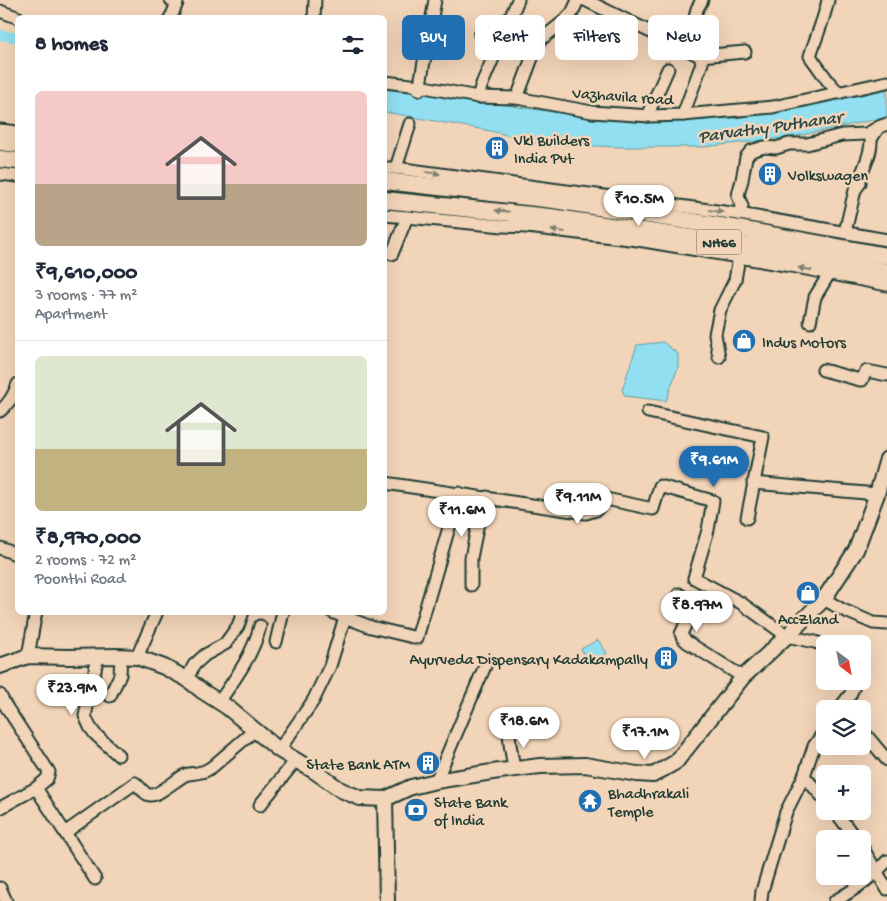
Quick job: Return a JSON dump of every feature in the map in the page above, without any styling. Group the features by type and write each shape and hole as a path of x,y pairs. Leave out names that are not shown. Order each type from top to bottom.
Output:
{"highway":[{"path":"0,142 15,144"},
{"path":"0,159 15,161"},
{"name":"NH66","path":"387,181 554,200 739,229 887,256"},
{"name":"NH66","path":"387,200 550,217 792,253 887,272"}],"main road":[{"path":"0,666 28,656 137,657 164,667 187,679 279,750 341,790 360,798 385,799 411,787 436,781 555,765 585,765 654,775 676,762 743,677 824,599 856,550 877,494 887,459"},
{"path":"385,799 387,901"}],"street":[{"path":"171,0 177,3 172,15"},
{"path":"314,15 315,0"},
{"path":"419,88 434,0"},
{"path":"511,15 518,0"},
{"path":"517,98 538,42 572,13 578,0"},
{"path":"585,0 648,30"},
{"path":"696,15 702,0"},
{"path":"828,0 824,18 810,56 839,93"},
{"path":"0,11 15,17"},
{"path":"719,54 745,52"},
{"path":"478,97 492,60"},
{"path":"683,116 702,63 701,60"},
{"path":"647,116 668,69"},
{"name":"Vazhavila road","path":"387,82 478,97 517,98 592,112 647,116 683,116 772,107 887,82"},
{"path":"410,124 390,168 740,214 887,240"},
{"path":"740,214 742,206 738,191 746,157 751,151 764,147 776,148 789,144 807,144 842,135 866,134 883,126"},
{"path":"845,232 855,190 860,183 870,151 870,139 883,126"},
{"path":"0,130 15,132"},
{"path":"0,174 15,176"},
{"path":"387,215 527,227 629,239 739,257 887,285"},
{"path":"392,254 406,217"},
{"path":"719,357 715,334 720,310 735,280 739,257"},
{"path":"810,322 815,297 829,274"},
{"path":"823,370 860,380 862,380 867,372 887,375"},
{"path":"0,411 15,392"},
{"path":"648,412 763,436 747,518"},
{"path":"387,482 586,513 596,510 606,499 653,509 660,486 713,501 708,530 694,578 740,603 787,636 816,642"},
{"path":"753,482 877,494"},
{"path":"279,750 313,701 353,617 417,638 460,493"},
{"path":"471,585 471,558 478,522 487,497"},
{"path":"0,548 15,554"},
{"path":"678,594 694,606 681,634 683,638 743,677"},
{"path":"824,599 873,623 887,624"},
{"path":"28,656 35,615"},
{"path":"137,657 155,615"},
{"path":"187,679 194,665 225,644 238,626 243,615"},
{"path":"276,642 283,615"},
{"path":"219,702 238,675 258,637 260,626"},
{"path":"98,656 85,716 95,734 118,755"},
{"path":"110,696 120,675 121,656"},
{"path":"436,781 484,666"},
{"path":"0,695 49,772 47,779 36,788 0,808"},
{"path":"66,832 135,782 145,793 151,796 190,773 205,771 255,730"},
{"path":"509,732 514,769"},
{"path":"871,741 887,760"},
{"path":"761,901 762,891 786,812 804,776 816,743"},
{"path":"260,805 296,760"},
{"path":"804,776 816,790"},
{"path":"36,788 95,879"},
{"path":"841,820 849,830"},
{"path":"871,861 887,889"},
{"path":"834,901 878,872 887,861"},
{"path":"0,888 6,901"}],"water":[{"path":"387,87 593,118 672,121 736,118 887,88 887,117 792,137 703,147 541,144 491,131 387,112"},
{"path":"663,342 678,354 678,367 666,401 625,396 622,390 637,345"},
{"path":"598,640 607,653 590,664 581,649"}],"waterway":[{"name":"Parvathy Puthanar","path":"0,35 15,38"}],"place":[{"name":"Vkl Builders India Pvt","path":"497,148"},
{"name":"Volkswagen","path":"770,174"},
{"name":"Indus Motors","path":"744,341"},
{"name":"AccZland","path":"808,593"},
{"name":"Ayurveda Dispensary Kadakampally","path":"666,658"},
{"name":"State Bank ATM","path":"428,763"},
{"name":"Bhadhrakali Temple","path":"590,801"},
{"name":"State Bank of India","path":"416,810"}]}
